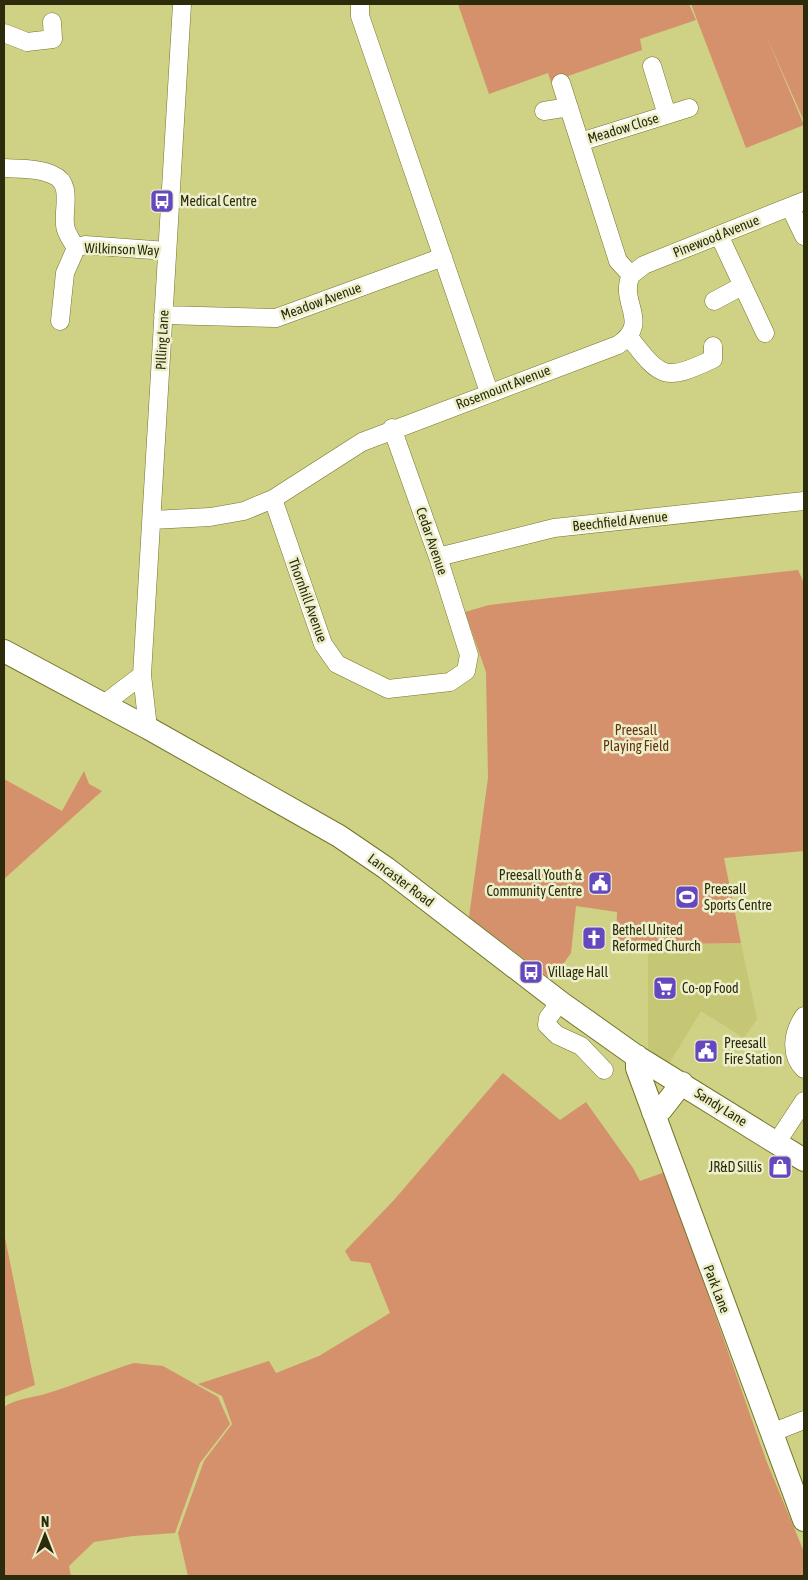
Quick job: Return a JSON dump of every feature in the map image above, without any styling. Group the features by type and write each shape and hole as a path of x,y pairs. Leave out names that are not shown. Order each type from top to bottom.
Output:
{"main road":[{"name":"Lancaster Road","path":"4,651 142,725 365,853 560,1002 637,1056"},
{"name":"Sandy Lane","path":"637,1056 682,1082 804,1160"},
{"name":"Park Lane","path":"637,1056 637,1068 804,1520"},
{"path":"653,1112 661,1110 682,1082"}],"street":[{"name":"Pilling Lane","path":"142,725 142,676 182,4"},
{"path":"360,4 360,16 489,392"},
{"path":"4,33 27,42 57,45 52,22"},
{"name":"Meadow Close","path":"652,66 667,114"},
{"path":"561,83 618,261 631,275 627,291 634,326 629,337 651,365 662,372 672,373 693,368 713,359 713,346"},
{"path":"544,111 569,107"},
{"name":"Meadow Close","path":"580,142 689,108"},
{"path":"4,168 43,171 56,175 66,191 64,225 76,248 66,274 60,321"},
{"path":"797,204 804,236"},
{"name":"Pinewood Avenue","path":"631,275 644,265 797,204"},
{"path":"719,235 765,333"},
{"name":"Wilkinson Way","path":"76,248 85,245 167,251"},
{"name":"Meadow Avenue","path":"163,315 276,318 443,257"},
{"path":"714,301 742,286"},
{"name":"Rosemount Avenue","path":"152,520 244,511 273,499 362,442 392,428 618,344 629,337"},
{"name":"Cedar Avenue","path":"392,428 438,557 468,655"},
{"name":"Thornhill Avenue","path":"273,499 323,644 337,664 377,685 388,689 402,689 450,682 466,671 468,655"},
{"name":"Beechfield Avenue","path":"438,557 554,528 804,501"},
{"path":"104,704 142,676"},
{"path":"560,1002 548,1018 547,1025 550,1030 576,1042 604,1070"},
{"path":"804,1016 794,1035 794,1044 796,1058 804,1069"},
{"path":"777,1142 804,1102"},
{"path":"771,1433 804,1420"}],"shaded area":[{"path":"741,943 757,1019 744,1038 701,1011 669,1064 648,1052 648,945"}],"green space":[{"path":"458,4 689,4 696,20 640,39 642,50 551,82 548,73 489,94"},
{"path":"691,4 804,4 804,121 765,33 804,125 746,148"},
{"name":"Preesall Playing Field","path":"798,570 804,583 804,851 724,858 741,943 616,945 617,912 576,906 571,953 552,980 469,917 488,778 486,672 465,612 489,605"},
{"path":"84,771 89,784 102,791 4,879 4,779 62,811"},
{"path":"503,1073 560,1120 586,1102 633,1168 640,1181 665,1172 766,1460 804,1552 804,1576 188,1576 178,1533 204,1461 232,1424 222,1396 198,1384 269,1361 276,1373 319,1356 390,1313 370,1263 351,1261 345,1251 394,1200"},
{"path":"4,1233 35,1385 4,1397"},
{"path":"134,1363 163,1366 218,1397 230,1424 200,1463 175,1533 133,1536 94,1542 69,1566 71,1576 4,1576 4,1407 18,1400 45,1394"}],"place":[{"name":"Medical Centre","path":"162,201"},
{"name":"Preesall Youth & Community Centre","path":"600,883"},
{"name":"Preesall Sports Centre","path":"687,897"},
{"name":"Bethel United Reformed Church","path":"594,938"},
{"name":"Village Hall","path":"531,972"},
{"name":"Co-op Food","path":"665,988"},
{"name":"Preesall Fire Station","path":"706,1051"},
{"name":"JR&D Sillis","path":"780,1167"}]}
